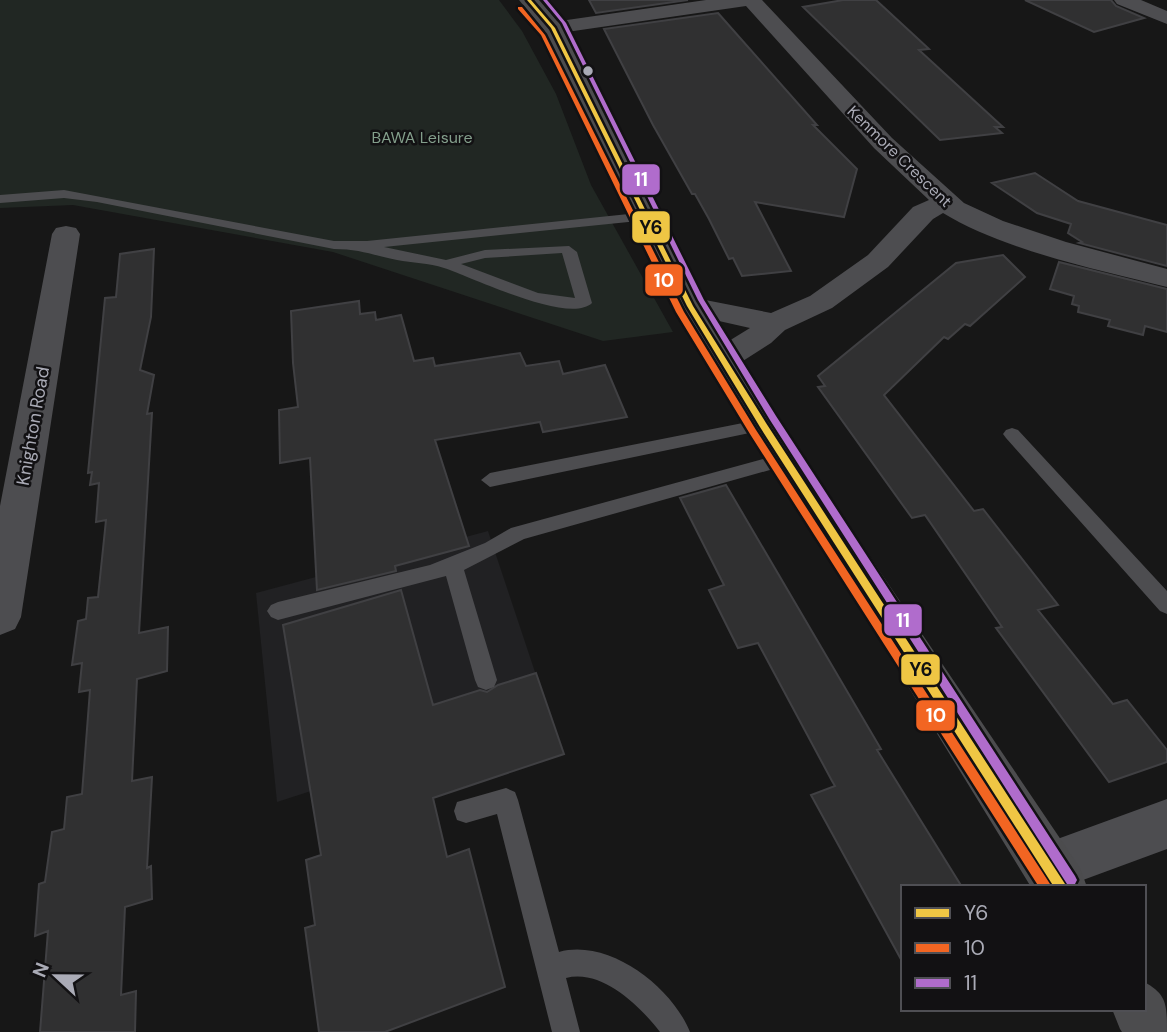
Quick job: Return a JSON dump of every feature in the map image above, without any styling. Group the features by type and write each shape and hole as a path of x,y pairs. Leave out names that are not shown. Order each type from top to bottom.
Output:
{"main road":[{"path":"529,0 553,28 648,216 690,306 763,425 1055,877"},
{"path":"1141,1011 1154,1032"}],"street":[{"path":"553,28 746,0"},
{"name":"Kenmore Crescent","path":"751,0 883,143 945,202 967,216 1006,231 1167,278"},
{"path":"1124,0 1167,18"},
{"path":"723,359 760,337 774,323 821,302 878,261 923,213 945,202"},
{"name":"Knighton Road","path":"0,617 66,234"},
{"path":"690,306 774,323"},
{"path":"1055,877 1167,824"}],"lane":[{"path":"0,199 64,194 97,198 334,245 367,245 648,216"},
{"path":"367,245 388,255 446,264 561,305 584,303 570,252 564,249 485,254 446,264"},
{"path":"489,480 763,425"},
{"path":"1012,434 1167,605"},
{"path":"278,611 453,566 495,548 518,533 785,459"},
{"path":"453,566 486,680"},
{"path":"466,811 506,800 566,1032"},
{"path":"550,968 584,961 620,975 672,1021 676,1032"}],"shaded area":[{"path":"488,531 549,714 277,802 256,593"}],"green space":[{"name":"BAWA Leisure","path":"0,0 499,0 522,31 556,94 591,185 673,332 603,341 333,252 73,205 0,208"}],"building":[{"path":"589,0 688,0 596,13"},
{"path":"843,0 876,0 929,49 919,50 1003,127 995,127 1002,133 940,140 803,7"},
{"path":"1025,0 1111,0 1116,6 1144,18 1094,32"},
{"path":"718,13 817,125 813,125 857,169 844,217 755,202 791,271 742,276 733,258 729,259 695,194 692,194 653,125 604,29"},
{"path":"1035,173 1078,201 1167,225 1167,266 1079,243 1082,242 1068,233 1071,224 1037,213 992,183"},
{"path":"154,249 151,317 140,370 154,375 147,414 152,413 139,633 168,627 167,671 137,679 132,781 152,777 147,868 151,866 152,899 125,907 121,995 136,991 135,1032 40,1032 48,931 35,936 39,884 45,882 52,832 64,829 67,797 82,794 90,690 79,692 82,663 72,665 78,621 86,619 88,598 98,597 106,520 96,522 99,483 90,485 92,472 88,473 105,298 116,297 120,254"},
{"path":"1003,255 1025,277 970,326 965,324 948,339 944,337 884,395 974,511 983,509 1058,605 1038,610 1113,704 1127,700 1167,750 1167,762 1109,782 996,628 1002,627 925,515 912,518 818,387 825,386 818,376 956,263"},
{"path":"1059,262 1167,289 1167,332 1145,326 1143,335 1108,326 1110,320 1078,312 1079,306 1072,304 1074,296 1050,289"},
{"path":"359,301 360,314 375,312 376,320 401,315 414,361 433,358 435,366 520,353 526,366 559,361 563,374 605,365 627,417 543,432 540,422 435,440 469,546 395,566 396,571 317,590 310,458 280,463 279,410 298,407 291,311"},
{"path":"726,485 881,749 877,750 961,885 901,885 901,959 811,795 835,786 758,643 738,648 709,590 724,585 680,498"},
{"path":"401,590 433,705 480,690 487,692 498,685 536,673 564,754 433,798 447,857 469,849 505,987 385,1032 319,1032 305,928 315,925 306,860 321,855 283,625"}],"transit line":[{"name":"Y6","path":"529,0 553,28 690,306 763,425 1060,885"},
{"name":"11","path":"545,0 564,23 701,300 773,418 1071,880"},
{"name":"10","path":"520,8 543,35 680,312 753,432 1045,885"}]}
